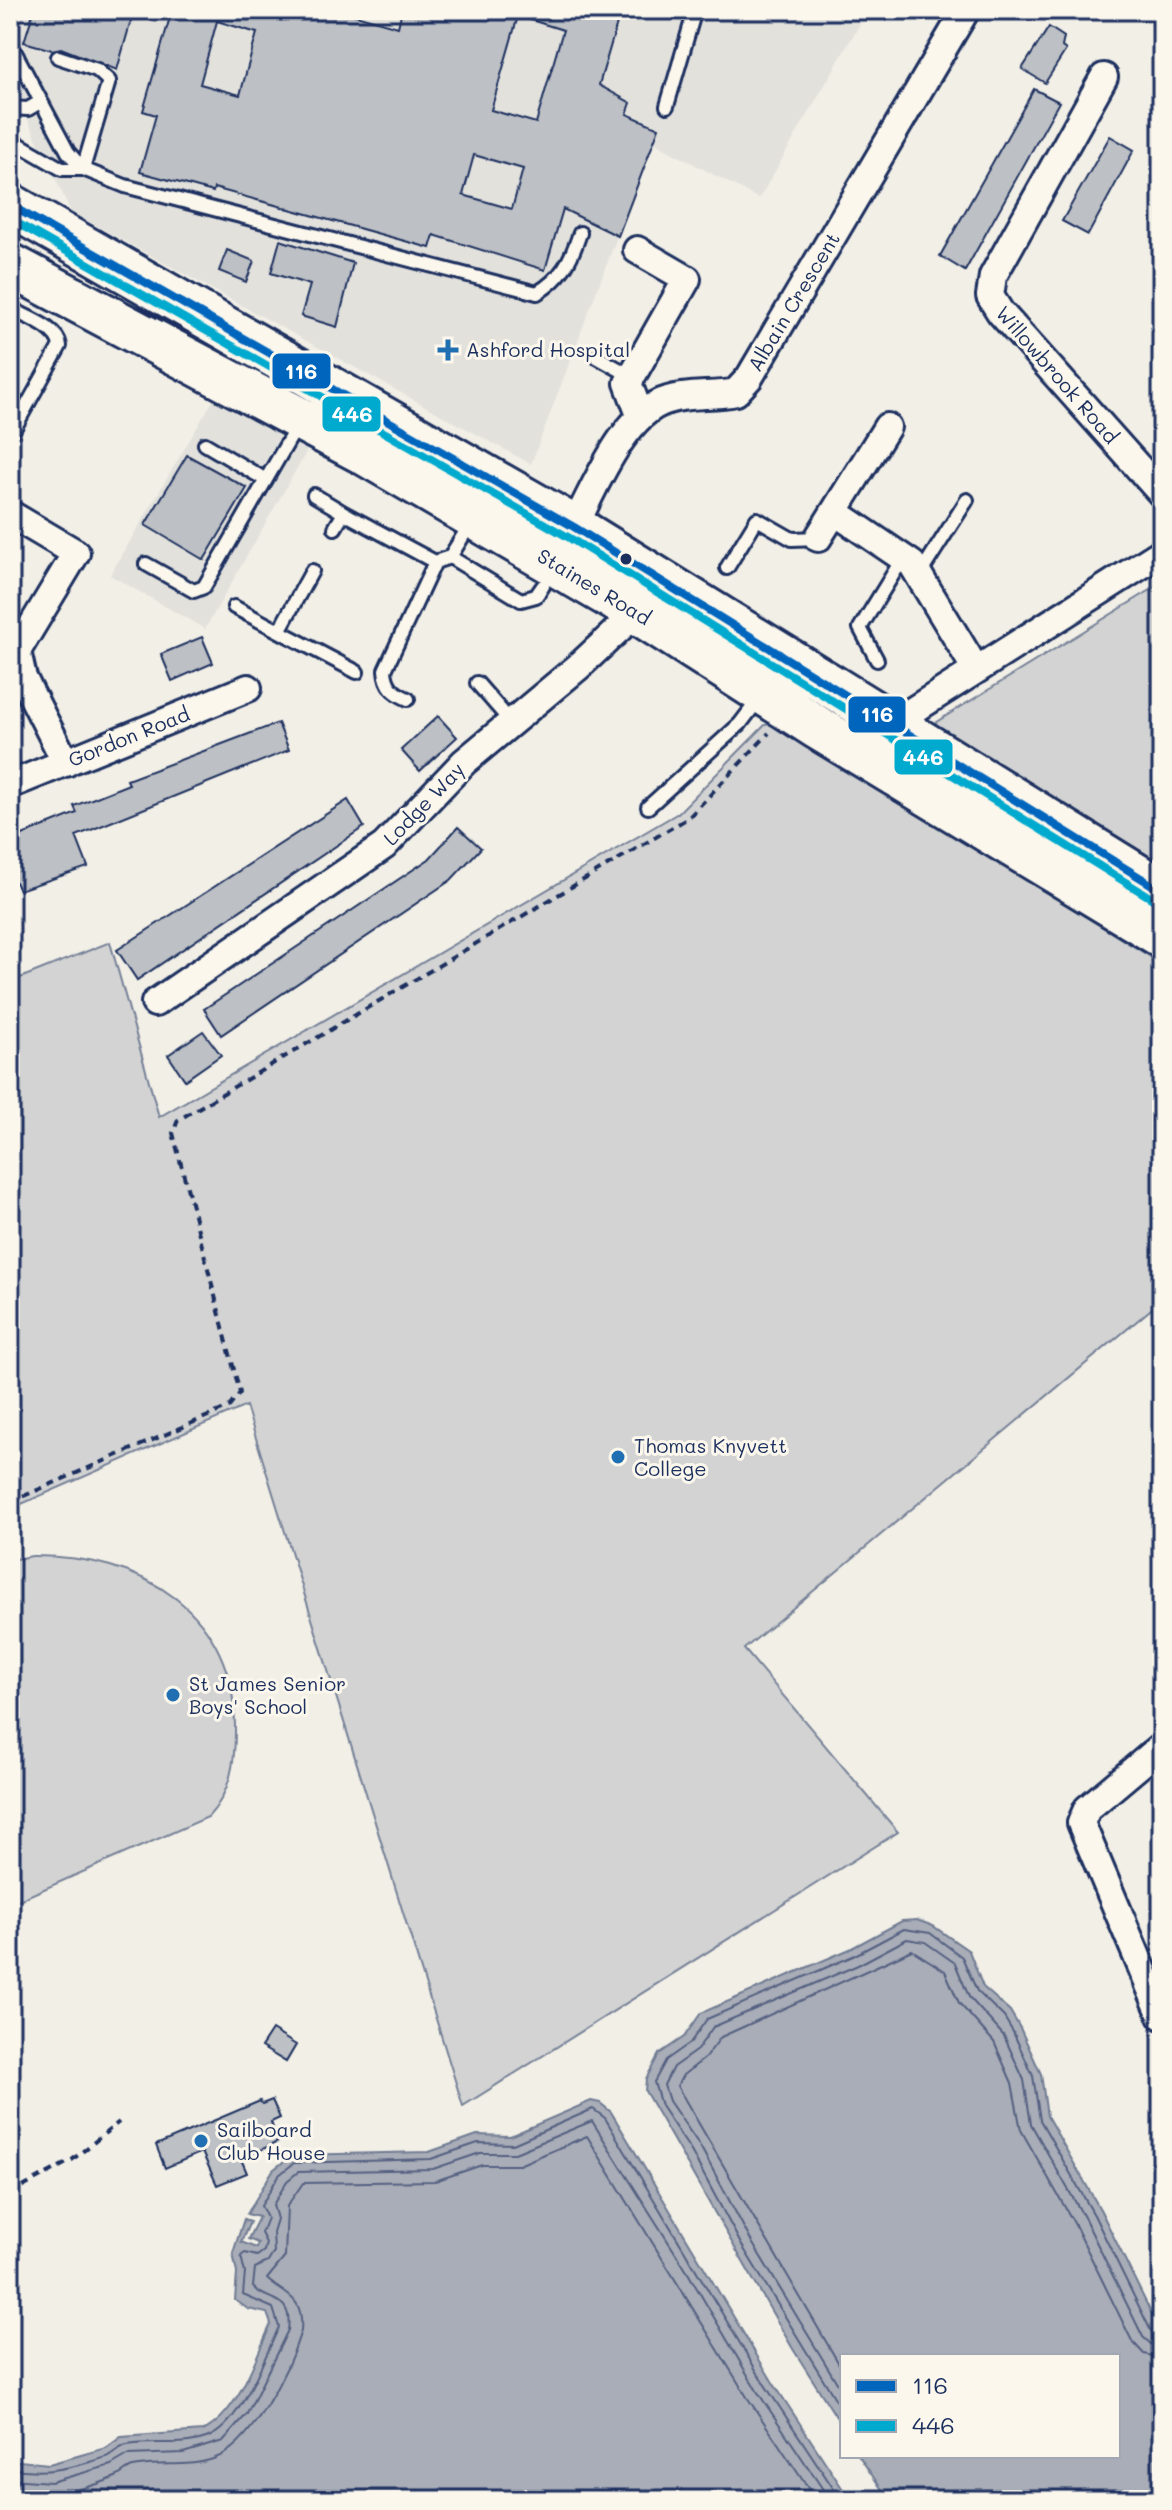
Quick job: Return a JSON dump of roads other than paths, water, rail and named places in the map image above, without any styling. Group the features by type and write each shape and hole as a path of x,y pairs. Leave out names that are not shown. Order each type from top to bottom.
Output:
{"highway":[{"name":"Staines Road","path":"10,205 574,527 894,727 1160,885"},
{"name":"Staines Road","path":"10,265 301,420 474,517 637,612 766,709 1162,936"}],"street":[{"name":"Albain Crescent","path":"640,415 667,400 736,392 749,378 966,10"},
{"name":"Willowbrook Road","path":"1104,77 993,276 990,296 1000,312 1162,494"},
{"path":"574,527 612,457 640,415 628,383 687,279 637,250"},
{"path":"818,538 887,427"},
{"path":"835,512 910,568 975,668"},
{"path":"10,514 76,553 17,651 23,678 66,763"},
{"path":"894,727 901,718 975,668 1162,552"},
{"name":"Lodge Way","path":"155,1003 384,846 464,762 637,612"},
{"name":"Gordon Road","path":"10,785 248,688"},
{"path":"1162,1746 1087,1809 1081,1823 1162,2016"}],"lane":[{"path":"667,106 695,10"},
{"path":"10,43 68,152 83,169"},
{"path":"58,57 97,70 109,81 83,169"},
{"path":"10,108 28,109 40,102"},
{"path":"10,139 62,169 83,169 125,186 537,293 554,283 571,260 580,233"},
{"path":"10,308 52,331 59,339 60,346 10,436"},
{"path":"597,357 631,376"},
{"path":"146,564 200,591 301,420"},
{"path":"205,444 266,480"},
{"path":"314,495 435,562"},
{"path":"877,660 860,628 967,500"},
{"path":"335,528 344,513"},
{"path":"408,699 394,693 386,680 385,670 435,562 450,557 474,517"},
{"path":"727,568 757,519 792,539 818,538"},
{"path":"450,557 521,600 536,596 543,586"},
{"path":"279,631 312,571"},
{"path":"234,607 357,672"},
{"path":"477,683 511,722"},
{"path":"648,807 740,724 766,709"}],"water":[{"path":"917,1920 933,1926 969,1951 983,1987 1010,2011 1041,2074 1047,2116 1101,2211 1162,2335 1162,2500 889,2500 860,2458 1120,2458 1120,2354 840,2354 840,2423 793,2349 645,2091 646,2079 659,2054 684,2037 701,2013 850,1949 902,1921"},
{"path":"591,2101 600,2103 611,2112 772,2381 850,2500 10,2500 10,2460 49,2464 106,2448 121,2437 203,2431 227,2411 244,2384 271,2324 267,2313 248,2309 235,2300 237,2273 233,2253 244,2219 250,2222 241,2242 256,2248 258,2243 248,2239 259,2217 247,2214 273,2170 292,2155 429,2152 477,2135 510,2136"}],"place":[{"name":"Ashford Hospital","path":"448,350"},
{"name":"Thomas Knyvett College","path":"618,1457"},
{"name":"St James Senior Boys' School","path":"173,1695"},
{"name":"Sailboard Club House","path":"201,2141"}]}
